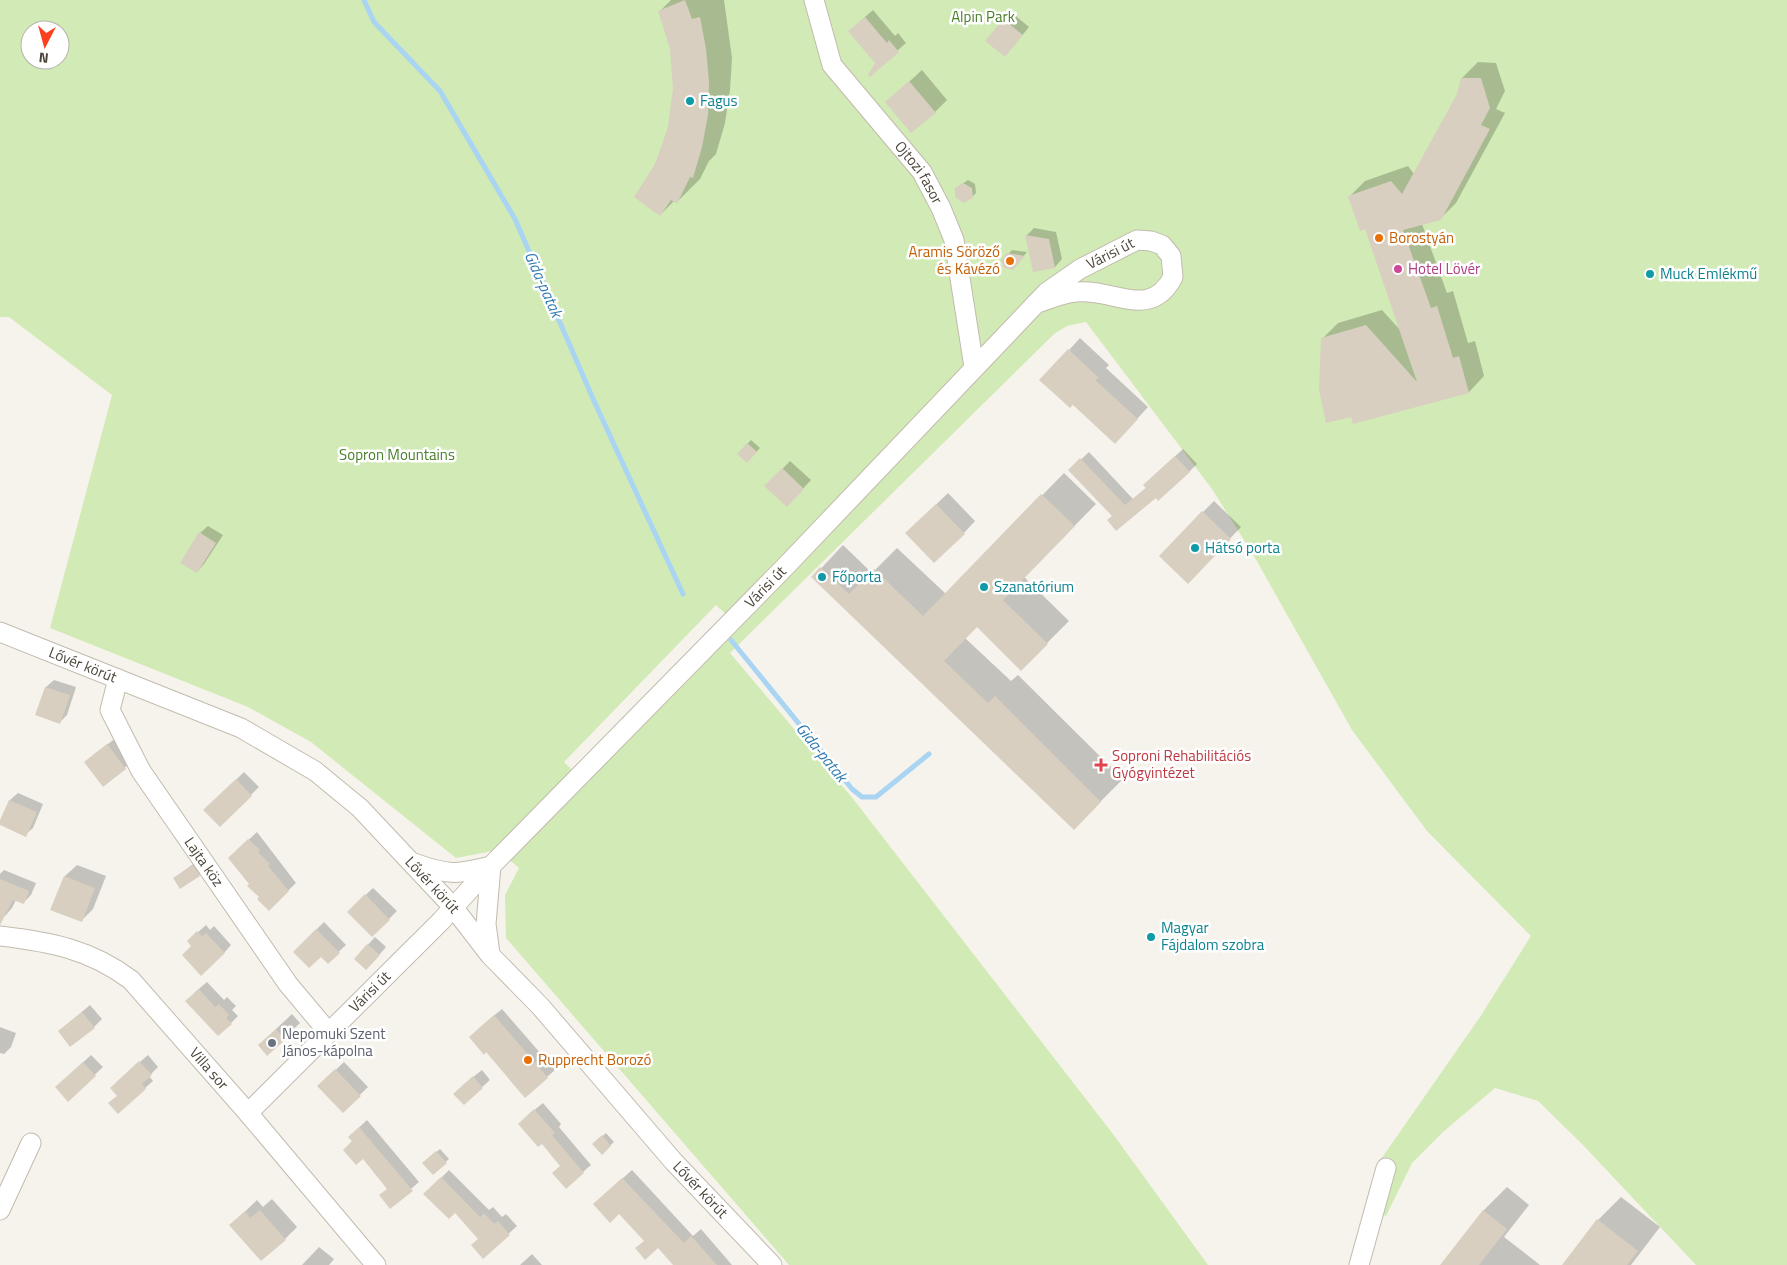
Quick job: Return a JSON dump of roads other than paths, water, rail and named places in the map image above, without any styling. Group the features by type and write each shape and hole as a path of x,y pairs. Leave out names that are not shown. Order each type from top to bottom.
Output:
{"street":[{"name":"Ojtozi fasor","path":"814,0 832,65 850,89 922,172 941,208 954,240 974,368"},
{"name":"Várisi út","path":"248,1113 453,907 490,866 784,568 1035,304 1060,281 1137,240 1151,241 1162,245 1171,256 1173,276 1168,286 1161,295 1148,300 1077,292 1058,295 1035,304"},
{"name":"Lővér körút","path":"0,632 241,728 314,771 360,808 413,862 453,907 490,955 540,1006 674,1162 772,1265"},
{"name":"Lajta köz","path":"118,679 110,710 141,771 288,984 329,1033"},
{"name":"Várisi út","path":"413,862 439,872 462,874 490,866"},
{"path":"490,866 486,924 490,955"},
{"name":"Villa sor","path":"0,936 55,944 83,952 110,964 131,980 248,1113 376,1265"},
{"path":"0,1210 31,1143"},
{"path":"1359,1265 1386,1168"}],"waterway":[{"name":"Gida-patak","path":"364,0 374,22 440,91 515,219 594,401 683,594"},
{"name":"Gida-patak","path":"731,640 852,789 862,797 876,797 929,754"}],"place":[{"name":"Fagus","path":"690,101"},
{"name":"Borostyán","path":"1379,238"},
{"name":"Aramis Söröző és Kávézó","path":"1010,261"},
{"name":"Hotel Lövér","path":"1398,269"},
{"name":"Muck Emlékmű","path":"1650,274"},
{"name":"Hátsó porta","path":"1195,548"},
{"name":"Főporta","path":"822,577"},
{"name":"Szanatórium","path":"984,587"},
{"name":"Soproni Rehabilitációs Gyógyintézet","path":"1101,765"},
{"name":"Magyar Fájdalom szobra","path":"1151,937"},
{"name":"Nepomuki Szent János-kápolna","path":"272,1043"},
{"name":"Rupprecht Borozó","path":"528,1060"}],"park label":[{"name":"Alpin Park","path":"983,17"},
{"name":"Sopron Mountains","path":"397,455"}]}
